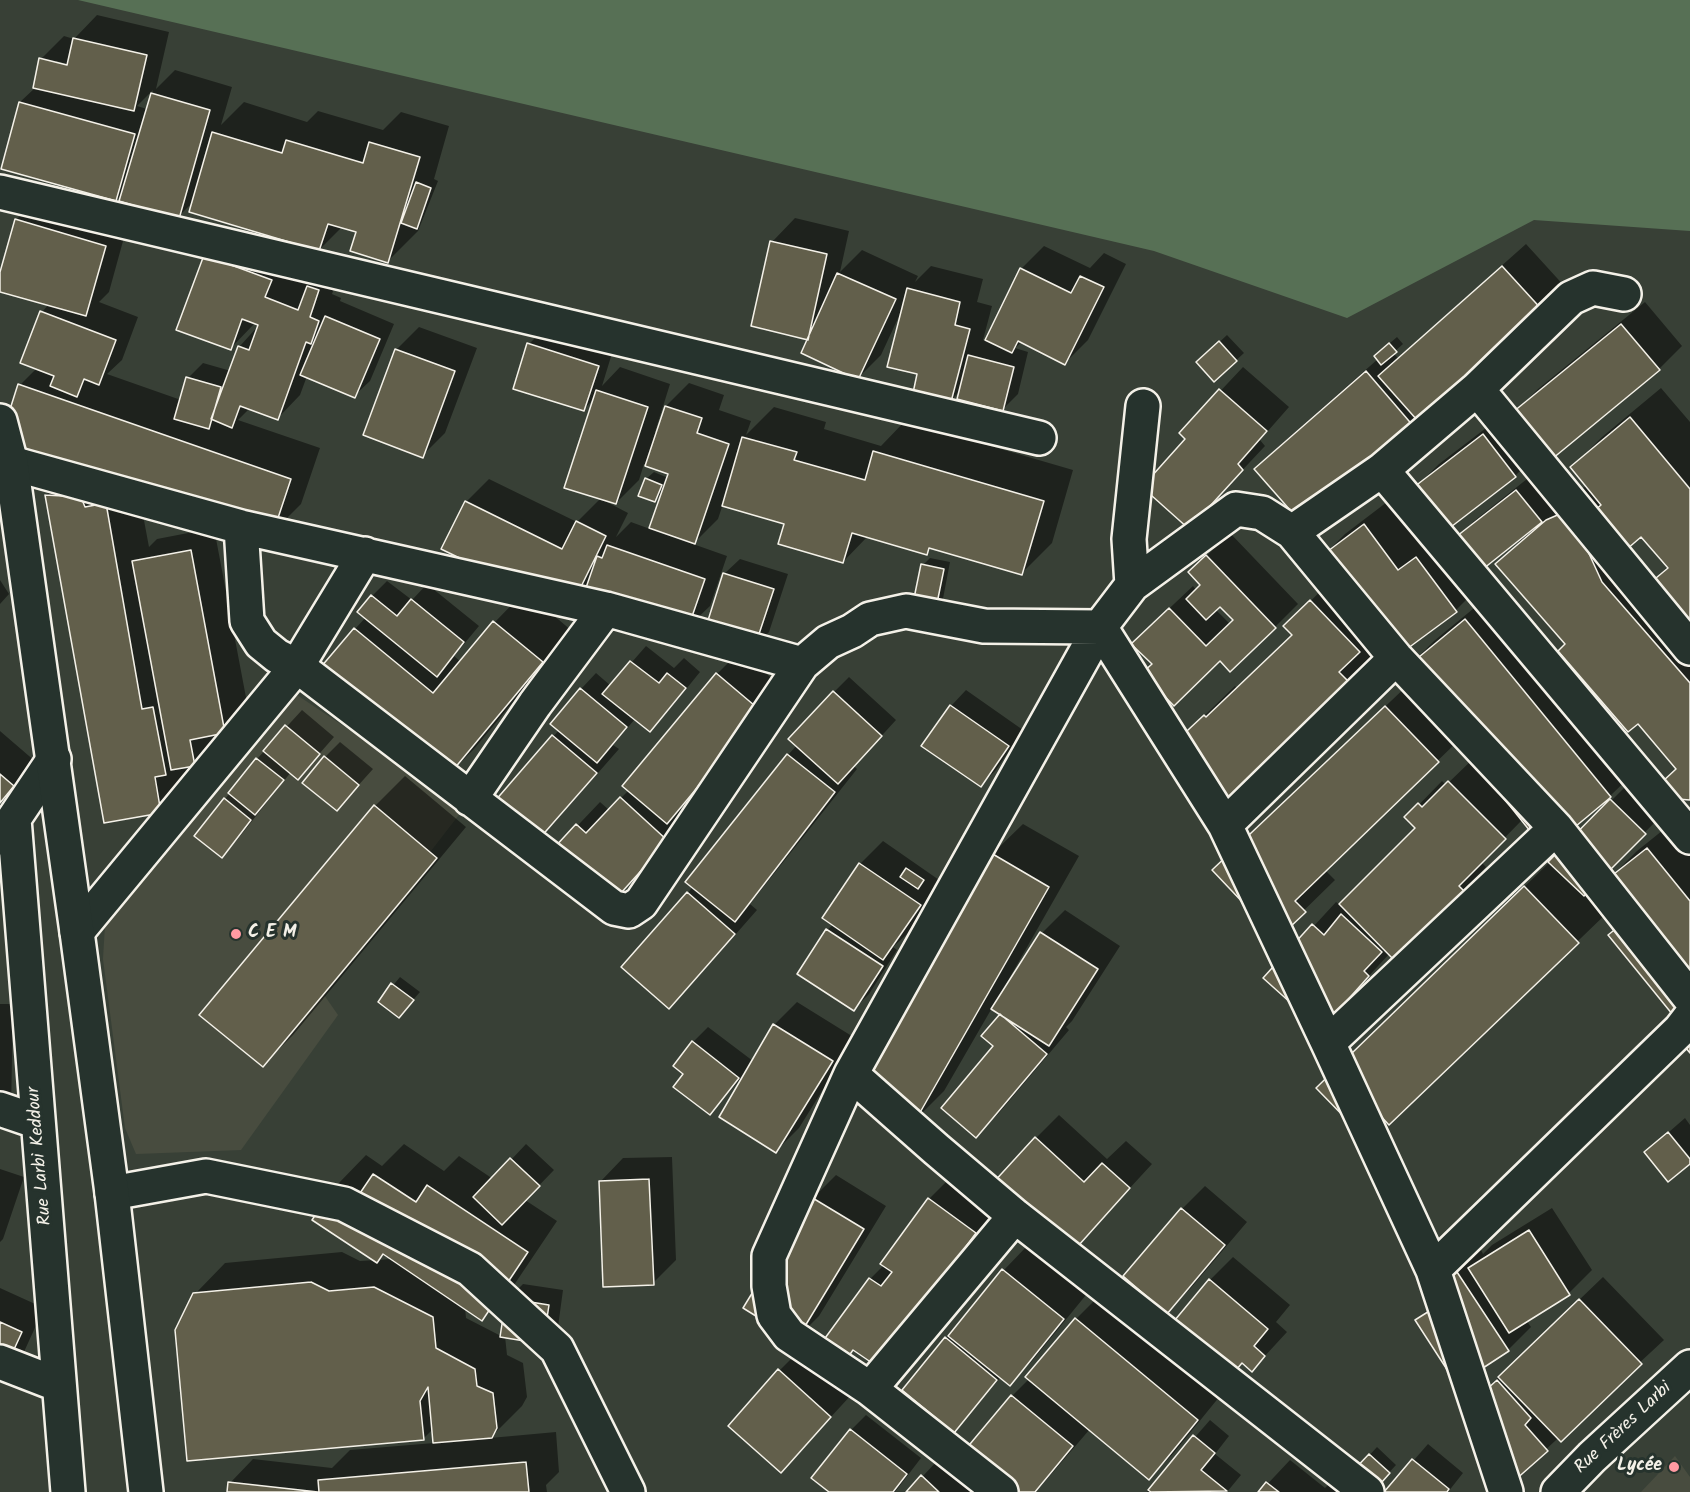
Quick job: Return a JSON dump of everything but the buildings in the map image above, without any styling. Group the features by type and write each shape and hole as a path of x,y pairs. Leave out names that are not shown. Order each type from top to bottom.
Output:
{"street":[{"path":"0,192 1039,438"},
{"path":"1292,532 1382,470 1477,389 1570,298 1593,288 1624,294"},
{"path":"1477,389 1690,648"},
{"path":"1132,585 1129,539 1143,406"},
{"path":"0,421 11,463 54,759 112,1193 146,1492"},
{"path":"11,463 241,527 606,609 802,664"},
{"path":"1382,470 1690,837"},
{"path":"1001,1492 870,1389 789,1335 774,1315 769,1286 769,1256 851,1074 1100,627 1132,585 1236,509 1262,513 1292,532 1396,658 1556,828 1690,998"},
{"path":"241,527 248,621 261,642 278,656 297,666 614,908 629,911 641,903 802,664 828,642 852,631 870,619 906,611 984,626 1100,627"},
{"path":"77,932 297,666 365,554"},
{"path":"470,799 535,704 606,609"},
{"path":"1100,627 1225,825 1328,1043 1434,1270 1506,1492"},
{"path":"1225,825 1396,658"},
{"path":"7,829 54,759"},
{"path":"1328,1043 1556,828"},
{"name":"Rue Larbi Keddour","path":"7,829 38,1122 68,1492"},
{"path":"1434,1270 1680,1030 1690,1017"},
{"path":"851,1074 1015,1216 1367,1492"},
{"path":"0,1109 38,1122"},
{"path":"112,1193 206,1176 344,1204 470,1269 557,1349 628,1492"},
{"path":"870,1389 1015,1216"},
{"path":"0,1362 59,1385"},
{"name":"Rue Frères Larbi","path":"1558,1492 1592,1457 1690,1367"}],"shaded area":[{"name":"C E M","path":"273,679 465,807 322,992 338,1015 241,1150 136,1154 125,1128 103,959 106,909"},
{"name":"Lycée","path":"1675,1456 1690,1477 1690,1492 1641,1492"}],"green space":[{"path":"78,0 1690,0 1690,231 1534,220 1347,318 1154,251"}],"place":[{"name":"C E M","path":"236,934"},
{"name":"Lycée","path":"1674,1467"}]}
